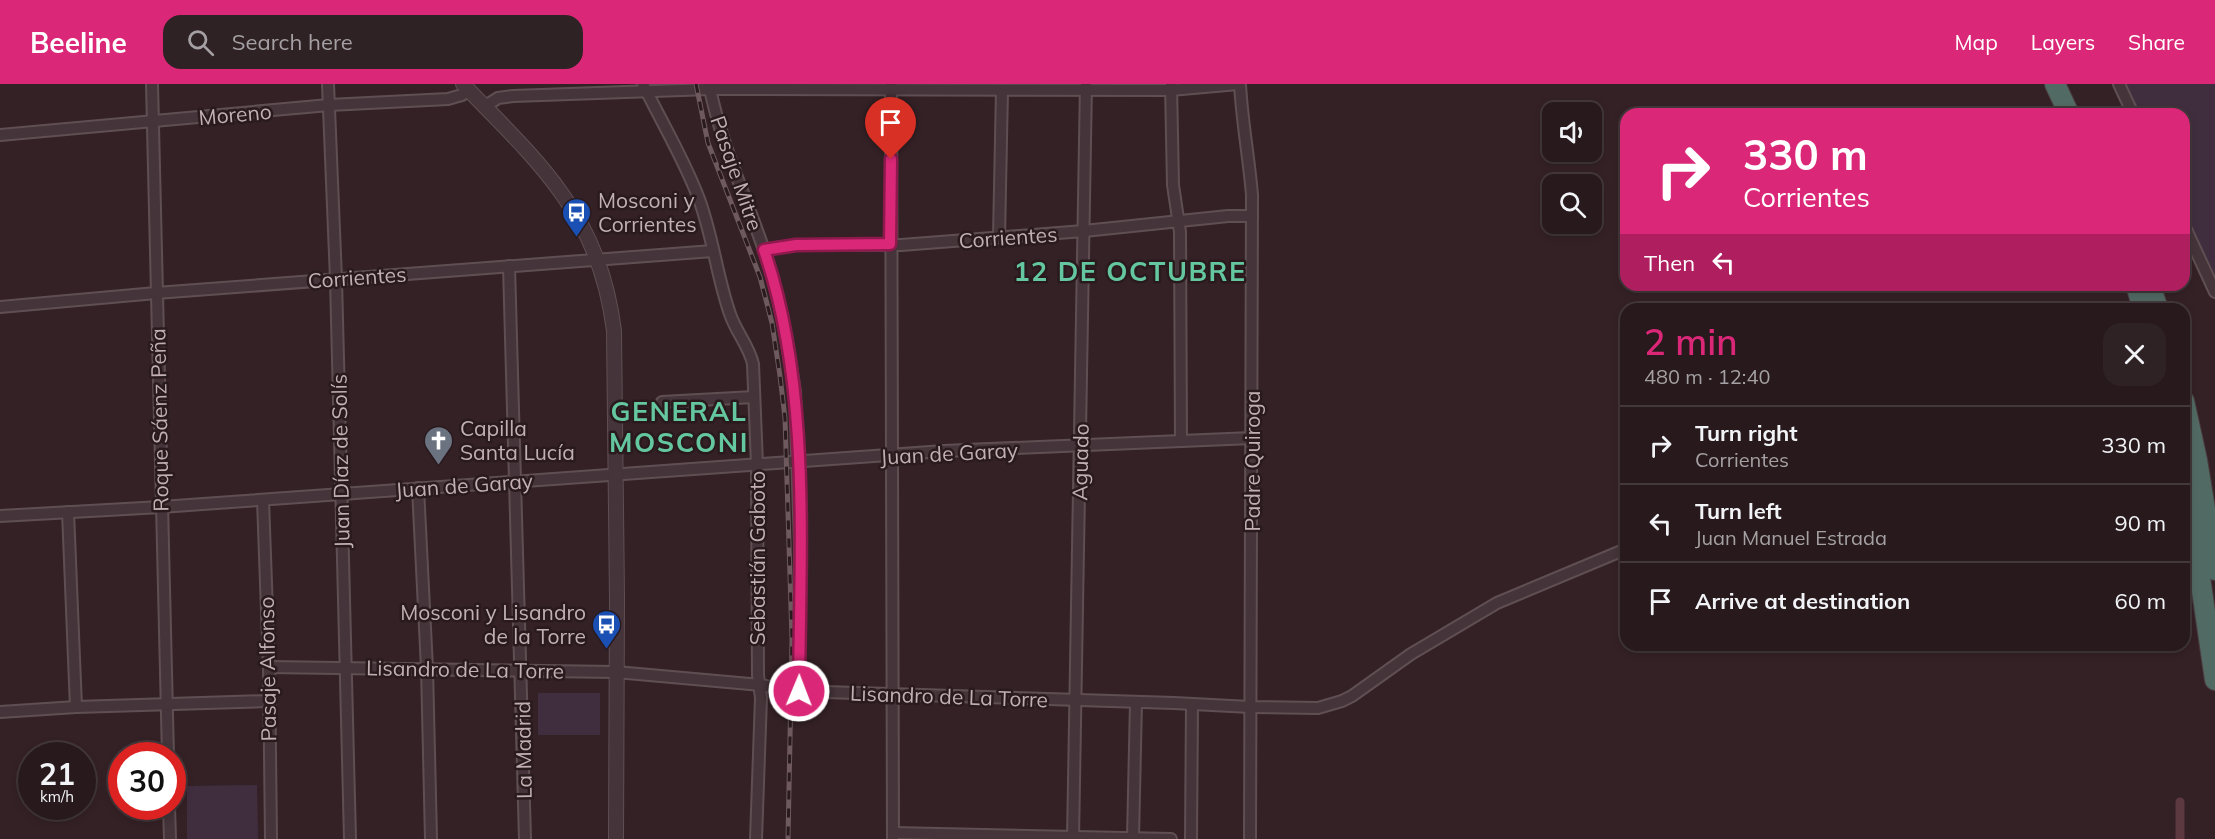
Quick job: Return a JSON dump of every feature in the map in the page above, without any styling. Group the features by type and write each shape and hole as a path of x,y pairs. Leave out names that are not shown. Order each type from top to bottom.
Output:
{"highway":[{"path":"2055,84 2066,108"},
{"path":"2070,84 2081,108"},
{"path":"2190,428 2215,570"},
{"path":"2190,509 2215,680"}],"street":[{"name":"Roque Sáenz Peña","path":"152,84 167,742"},
{"name":"Juan Díaz de Solís","path":"328,84 336,279 350,839"},
{"path":"484,107 498,99 513,96 645,88 788,86 1002,90 1239,84"},
{"name":"Padre Quiroga","path":"1239,84 1241,115 1250,160 1252,216 1250,839"},
{"path":"2119,84 2130,108"},
{"name":"Moreno","path":"0,135 329,105 448,99 462,95 465,87"},
{"path":"465,87 543,169 577,216 597,260 611,306 614,331 616,474 616,839"},
{"name":"Pasaje Mitre","path":"710,87 724,136 769,265 792,371 795,392 800,544 799,691"},
{"path":"891,87 893,836 1171,839"},
{"name":"Aguado","path":"1073,838 1086,87"},
{"path":"1171,87 1173,185 1180,232 1180,441"},
{"name":"Sebastián Gaboto","path":"645,88 691,179 709,228 730,313 737,331 750,352 753,364 757,464 758,675 760,685 756,839"},
{"path":"999,237 1002,90"},
{"name":"Corrientes","path":"764,250 796,245 901,245 1084,231 1228,216 1252,216"},
{"path":"2190,238 2215,292"},
{"name":"Corrientes","path":"0,307 713,251"},
{"name":"La Madrid","path":"510,266 525,839"},
{"path":"662,402 754,397"},
{"name":"Juan de Garay","path":"0,516 341,495 757,464 1252,438"},
{"path":"418,488 427,668 430,839"},
{"name":"Pasaje Alfonso","path":"263,500 269,667 271,839"},
{"path":"68,512 76,707"},
{"name":"Lisandro de La Torre","path":"269,667 616,672 760,685 799,691 1318,708 1342,701 1411,654 1497,603 1620,552"},
{"path":"0,712 76,707 268,701"},
{"path":"1133,838 1136,702"},
{"path":"1191,839 1192,705"},
{"path":"169,820 170,839"}],"shaded area":[{"path":"2120,84 2215,84 2215,289 2190,235 2190,108 2131,108"},
{"path":"538,693 600,693 600,735 538,735"},
{"path":"257,785 258,839 187,839 187,786"}],"waterway":[{"path":"2180,802 2180,839"}],"railway":[{"path":"696,84 708,143 760,277 772,323 780,376 785,418 792,639 788,839"}],"place":[{"name":"Mosconi y Corrientes","path":"577,238"},
{"name":"Capilla Santa Lucía","path":"439,466"},
{"name":"Mosconi y Lisandro de la Torre","path":"607,650"}],"district":[{"name":"12 DE OCTUBRE","path":"1130,271"},
{"name":"GENERAL MOSCONI","path":"679,426"}],"route":[{"path":"799,691 800,544 795,392 785,336 764,250 796,245 890,244 891,159"}]}
